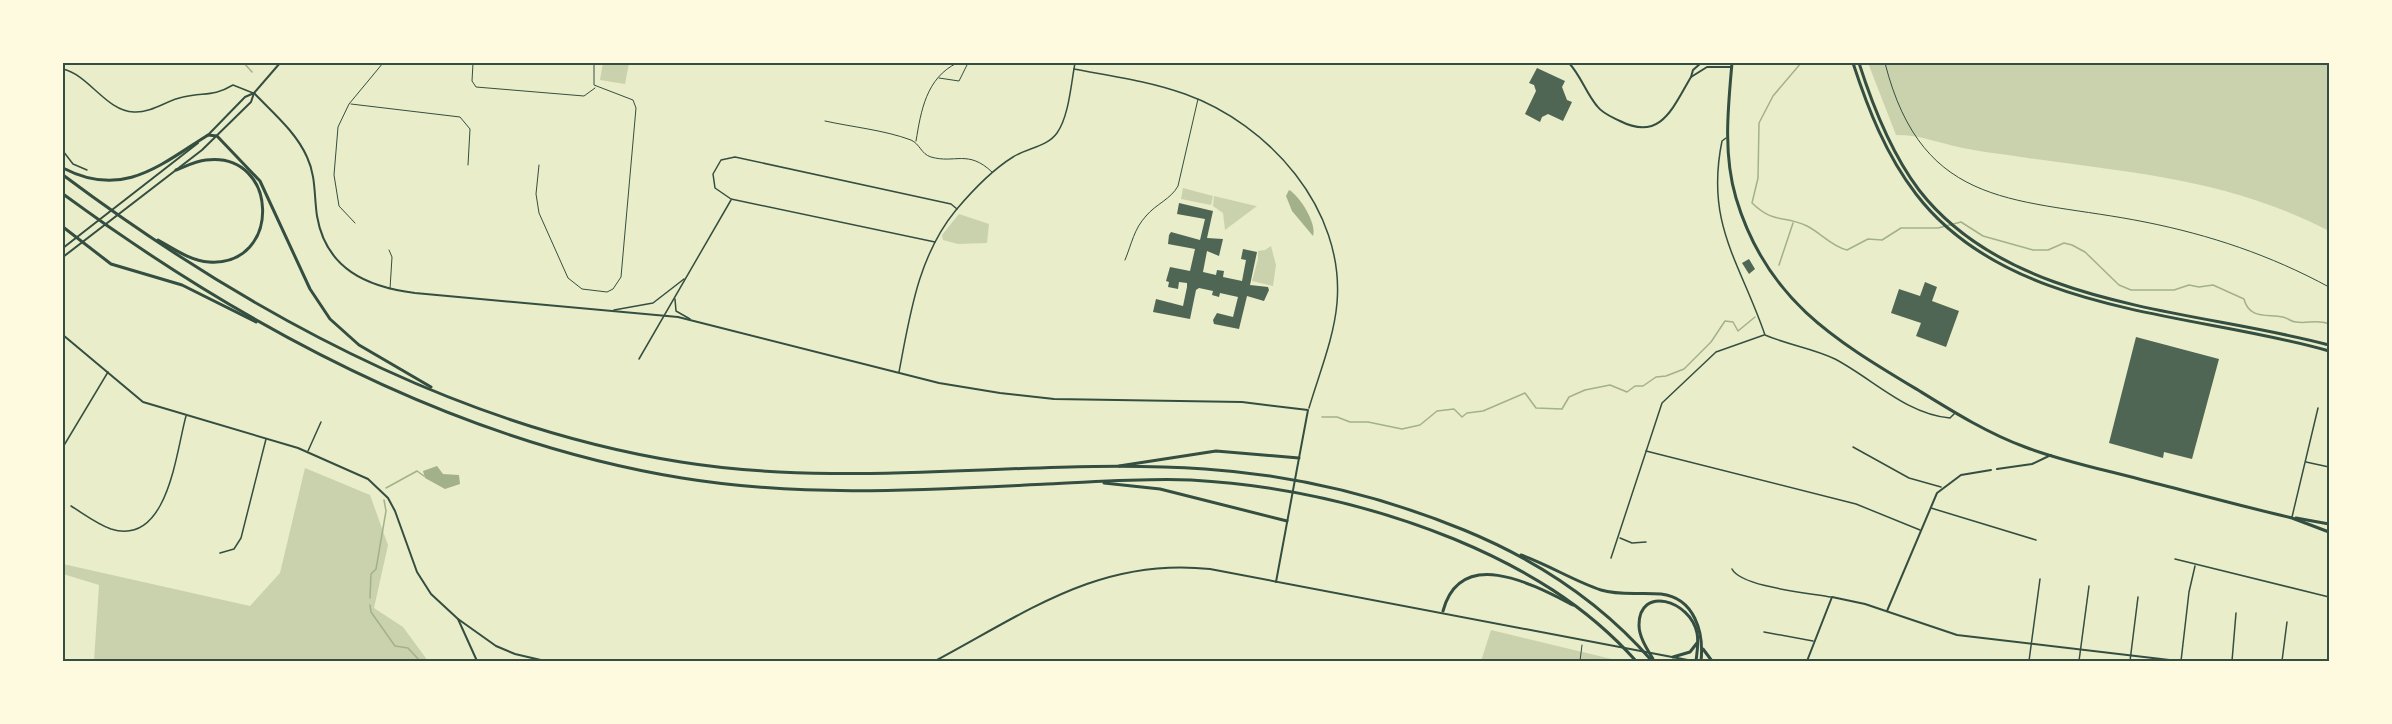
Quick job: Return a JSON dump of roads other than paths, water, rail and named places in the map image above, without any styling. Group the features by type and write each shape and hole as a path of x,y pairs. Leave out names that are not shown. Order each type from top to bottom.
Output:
{"main road":[{"path":"1853,63 1870,111 1890,154 1916,195 1948,228 2003,264 2077,294 2147,313 2329,351"},
{"path":"1859,63 1877,114 1898,157 1920,190 1949,222 1978,244 2013,263 2087,291 2149,308 2329,345"},
{"path":"1732,65 1727,138 1732,182 1743,219 1760,254 1784,290 1809,317 1843,344 1955,412 2003,438 2051,455 2292,518 2329,524"},
{"path":"63,168 90,179 127,180 149,171 208,135 217,136 260,181 310,289 330,319 359,345 442,394"},
{"path":"142,232 195,259 209,262 235,257 245,251 256,238 263,222 263,203 257,185 246,172 234,164 214,159 198,161 176,170"},
{"path":"63,175 142,232 288,320 442,394 515,422 581,441 651,457 727,468 852,474 1109,468 1208,469 1317,484 1414,511 1606,591 1661,594 1676,599 1694,616 1704,653 1712,661"},
{"path":"63,194 180,274 288,337"},
{"path":"63,227 81,243 116,266 187,287 373,380 471,422 559,451 649,472 726,484 820,491 897,491 1146,479 1208,481 1285,490 1346,503 1420,526 1486,553 1547,585 1580,608 1636,661"},
{"path":"1109,468 1216,451 1299,459"},
{"path":"1093,482 1160,489 1287,519"},
{"path":"2292,518 2329,532"},
{"path":"1511,551 1585,597 1621,627 1653,661"},
{"path":"1443,611 1449,595 1457,586 1467,579 1485,576 1527,582 1580,608"},
{"path":"1653,661 1642,639 1639,624 1643,611 1651,604 1664,600 1680,606 1693,621 1698,639 1694,661"},
{"path":"1672,657 1691,651 1698,639"},
{"path":"1701,661 1702,643"}],"street":[{"path":"63,257 217,136 251,102 254,93 280,63"},
{"path":"898,372 919,280 935,242 957,209 993,173 1019,153 1047,142 1059,130 1075,63"},
{"path":"1569,63 1600,110 1638,128 1654,126 1664,119 1691,77 1693,69 1701,63"},
{"path":"1691,77 1707,67 1732,65"},
{"path":"63,69 73,72 113,102 133,112 153,109 183,97 214,95 232,85 254,93 294,135 307,156 314,183 318,220 335,257 358,278 390,290 691,319 954,386 1027,397 1242,402 1308,410"},
{"path":"1074,69 1153,84 1198,99 1247,127 1285,162 1309,194 1328,234 1337,274 1337,303 1332,330 1308,410 1276,582"},
{"path":"63,248 208,135 245,97 254,93"},
{"path":"1727,138 1722,141 1718,169 1720,224 1765,335"},
{"path":"63,151 73,164 87,170"},
{"path":"935,242 731,199 719,193 715,188 713,174 721,160 735,157 951,204 957,209"},
{"path":"639,359 731,199"},
{"path":"612,310 631,309 653,303 673,290 686,277"},
{"path":"675,297 676,311 691,319"},
{"path":"63,335 143,402 266,438 356,472 378,487 395,511 422,582 458,619 496,646 510,653 545,661"},
{"path":"1611,558 1658,412 1667,397 1716,352 1765,335 1817,351 1912,406 1950,418 1955,412"},
{"path":"63,447 108,372"},
{"path":"2292,518 2318,408"},
{"path":"71,506 111,529 132,530 149,522 161,508 186,416"},
{"path":"308,452 321,422"},
{"path":"220,554 234,549 241,538 266,438"},
{"path":"1853,447 1909,478 1941,487"},
{"path":"1645,450 1856,504 1920,530"},
{"path":"1997,469 2032,464 2051,455"},
{"path":"2305,462 2329,467"},
{"path":"1887,611 1920,530 1941,487 1961,475 1991,470"},
{"path":"1930,508 2036,540"},
{"path":"1619,538 1632,543 1646,542"},
{"path":"2175,559 2329,597"},
{"path":"1732,569 1738,578 1887,611 1930,628 1957,635 2180,661 2188,598 2195,565"},
{"path":"935,661 1030,609 1090,582 1122,572 1181,566 1443,611 1587,642 1694,661"},
{"path":"2029,661 2040,579"},
{"path":"2079,661 2089,586"},
{"path":"1808,661 1832,597"},
{"path":"2130,661 2138,597"},
{"path":"2232,661 2236,613"},
{"path":"458,619 477,661"},
{"path":"2282,661 2287,622"},
{"path":"1764,632 1814,641"}],"lane":[{"path":"355,222 340,210 334,175 338,127 349,104 383,63"},
{"path":"473,63 472,81 476,87 584,96 597,87"},
{"path":"539,165 536,194 539,213 568,278 582,289 607,291 614,289 621,277 636,108 633,100 597,87 592,81 594,63"},
{"path":"916,143 924,103 938,77 957,63"},
{"path":"938,77 941,80 959,81 968,63"},
{"path":"1125,260 1137,227 1153,209 1173,194 1178,186 1198,99"},
{"path":"349,104 460,117 470,129 468,165"},
{"path":"825,122 916,143 927,156 941,159 952,157 979,162 993,173"},
{"path":"389,249 392,257 390,290"}],"waterway":[{"path":"244,63 252,72"},
{"path":"1801,63 1773,96 1759,123 1758,178 1752,203 1766,214 1807,226 1836,246 1847,250 1868,239 1882,240 1901,228 1938,228 1961,222 1983,236 2033,250 2048,250 2064,243 2072,245 2085,252 2119,285 2131,290 2174,290 2189,285 2199,287 2213,285 2244,299 2246,305 2254,313 2283,317 2294,322 2329,324"},
{"path":"1779,265 1793,223"},
{"path":"1322,417 1337,417 1350,422 1368,422 1402,429 1420,425 1437,411 1454,409 1462,417 1467,413 1483,411 1525,393 1536,408 1562,409 1569,397 1585,390 1610,385 1627,392 1635,386 1643,386 1656,377 1684,369 1711,342 1725,321 1733,322 1738,331 1755,317"},
{"path":"386,488 417,471 424,476"},
{"path":"370,598 371,574 376,569 386,511 384,500"},
{"path":"370,605 371,612 395,646 408,648 420,661"}]}
